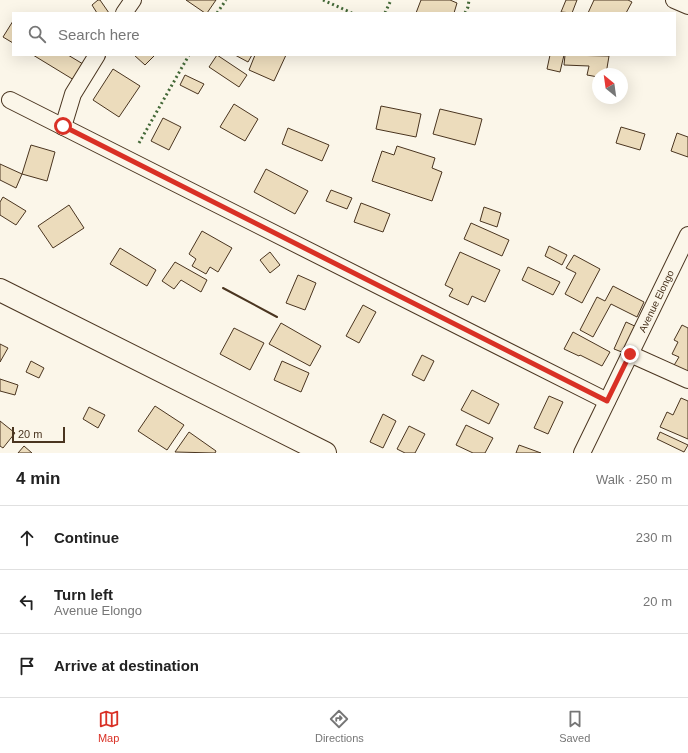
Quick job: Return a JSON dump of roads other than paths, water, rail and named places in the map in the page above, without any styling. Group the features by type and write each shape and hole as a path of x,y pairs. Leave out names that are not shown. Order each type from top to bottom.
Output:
{"street":[{"path":"125,12 133,0"},
{"path":"674,0 688,6"},
{"path":"63,126 74,94 96,56"},
{"path":"10,100 607,401"},
{"name":"Avenue Elongo","path":"582,453 688,235"},
{"path":"0,290 325,453"},
{"path":"630,354 688,380"}]}
